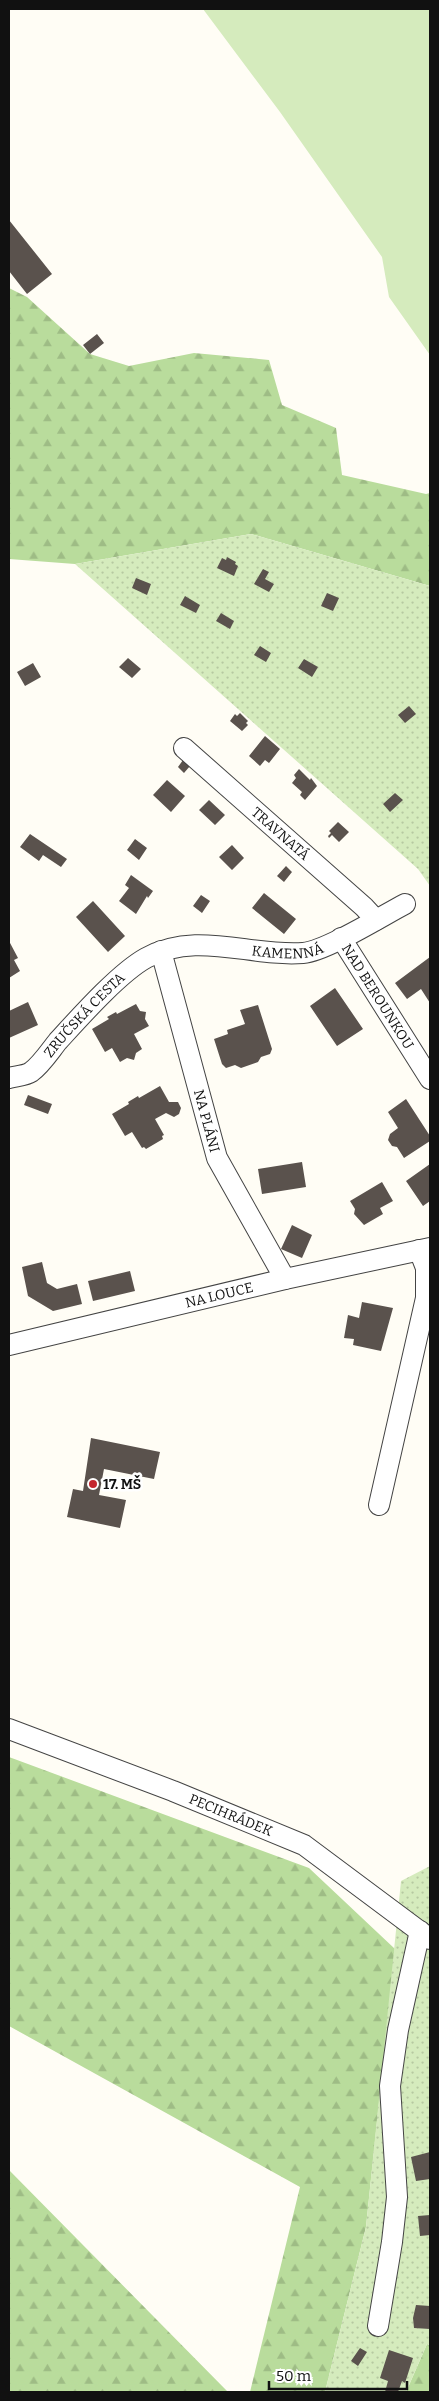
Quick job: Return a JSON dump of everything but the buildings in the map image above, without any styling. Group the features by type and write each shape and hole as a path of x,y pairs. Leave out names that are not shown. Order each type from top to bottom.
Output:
{"street":[{"name":"TRAVNATÁ","path":"184,748 364,907 376,920"},
{"name":"KAMENNÁ","path":"161,951 193,944 218,945 264,953 305,953 341,938 405,904"},
{"name":"NAD BEROUNKOU","path":"341,938 430,1079"},
{"name":"ZRUČSKÁ CESTA","path":"9,1078 30,1073 78,1019 132,968 161,951"},
{"name":"NA PLÁNI","path":"161,951 217,1158 285,1279"},
{"name":"NA LOUCE","path":"9,1345 285,1279 425,1249"},
{"path":"379,1505 426,1298 425,1249"},
{"name":"PECIHRÁDEK","path":"9,1728 164,1787 304,1845 425,1935"},
{"path":"378,2326 392,2242 397,2197 390,2086 398,2030 425,1935"}],"green space":[{"path":"203,9 430,9 430,355 389,297 382,257 280,112"},
{"path":"9,288 27,297 90,354 129,366 194,353 269,360 282,405 336,428 342,475 426,494 430,493 430,586 251,534 75,564 9,559"},
{"path":"251,534 430,586 430,886 418,869 75,564"},
{"path":"9,1757 309,1868 395,1949 366,2227 325,2392 250,2392 300,2187 9,2026"},
{"path":"430,1866 430,2345 427,2344 406,2392 325,2392 366,2227 401,1881"},
{"path":"9,2170 228,2392 9,2391"},
{"path":"427,2344 430,2345 430,2392 406,2392"}],"place":[{"name":"17. MŠ","path":"93,1484"}]}
